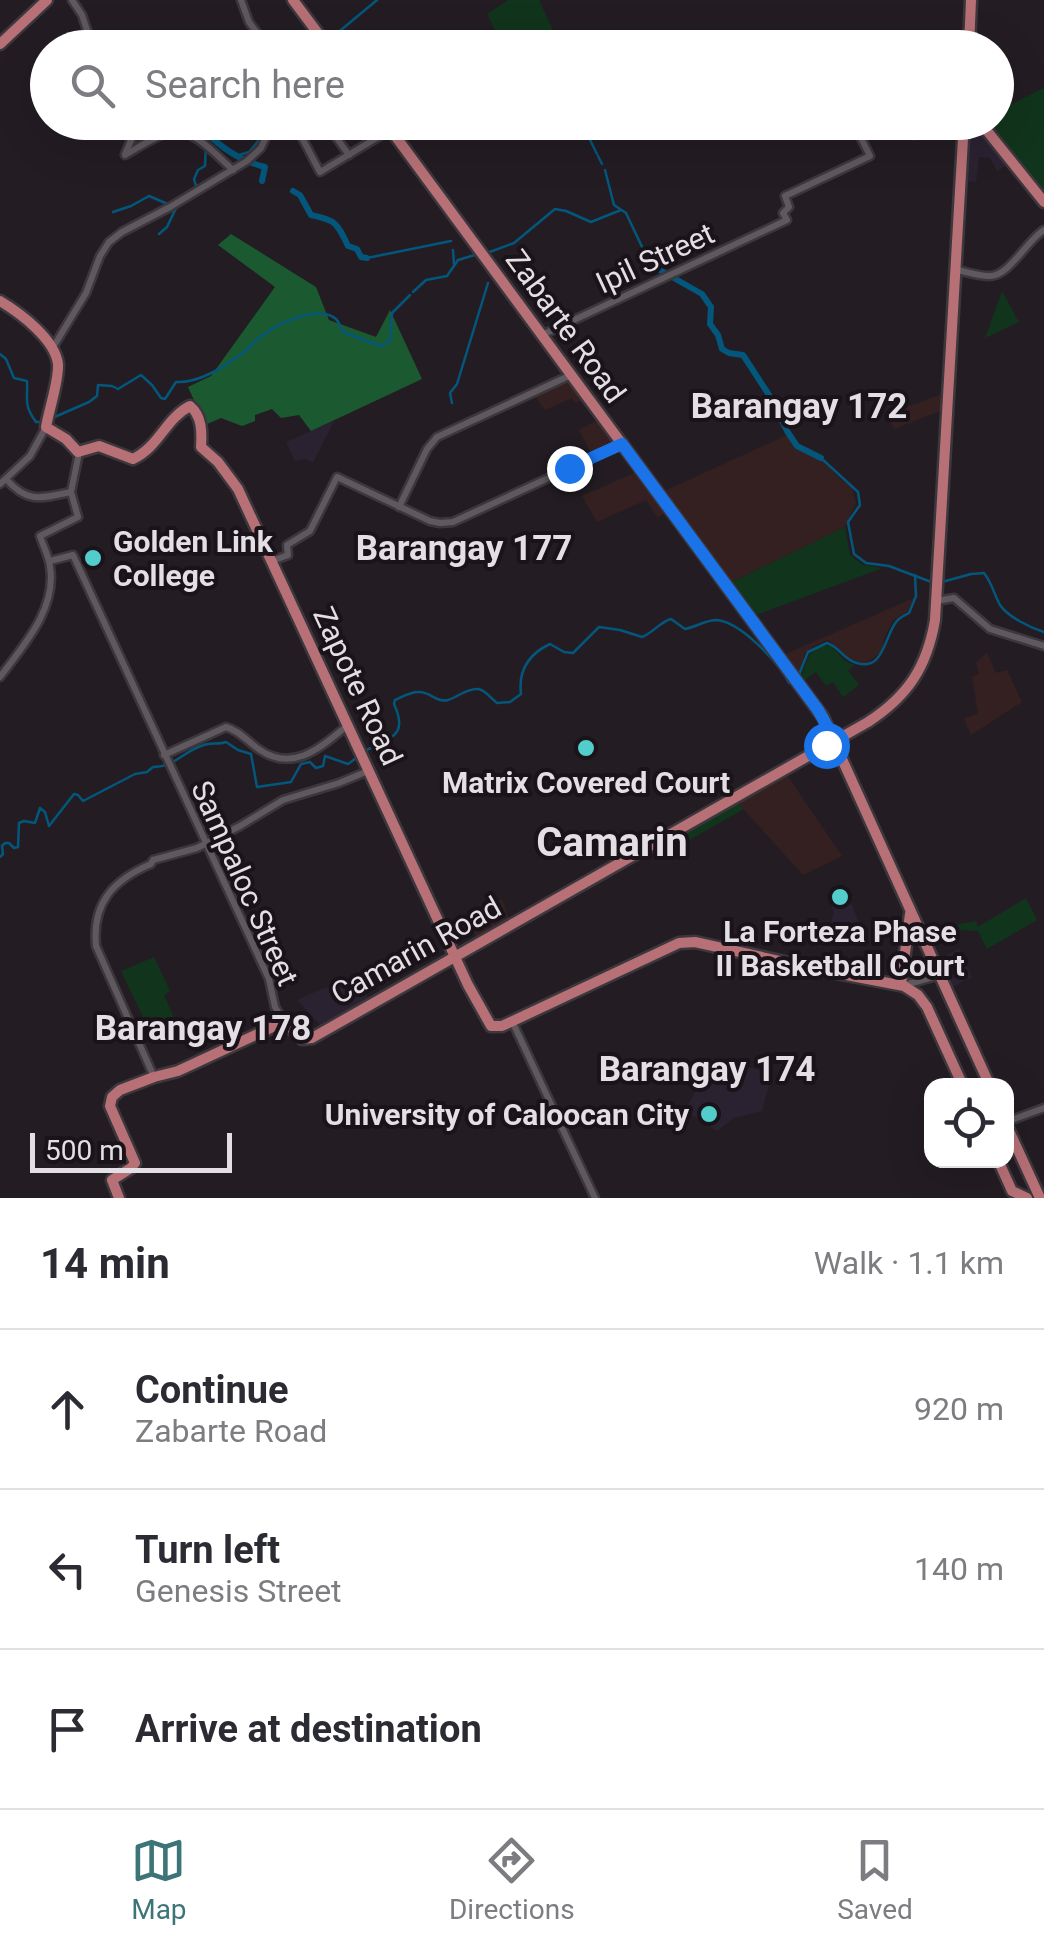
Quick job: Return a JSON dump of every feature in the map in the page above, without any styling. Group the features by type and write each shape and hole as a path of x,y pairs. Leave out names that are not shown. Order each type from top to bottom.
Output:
{"main road":[{"path":"0,44 47,0"},
{"path":"293,0 316,30"},
{"path":"970,30 971,0"},
{"name":"Zabarte Road","path":"398,140 839,738 910,913 986,1078"},
{"name":"Camarin Road","path":"285,1023 302,1039 309,1039 839,738 902,695 917,675 932,636 936,601 963,140"},
{"path":"994,140 1044,200"},
{"path":"0,300 30,320 52,350 58,365 47,422 80,453"},
{"name":"Zapote Road","path":"80,453 98,446 132,459 152,447 168,423 188,406 194,408 202,427 200,445 232,479 490,1024 499,1027 512,1021"},
{"path":"907,986 910,913"},
{"path":"512,1021 691,941 907,986 926,1007 958,1078"},
{"path":"119,1198 112,1180 134,1166 134,1160 110,1108 110,1100 117,1092 178,1071 285,1023"},
{"path":"1014,1141 1040,1198"},
{"path":"1002,1168 1012,1191 1027,1198"}],"street":[{"path":"72,0 87,30"},
{"path":"241,0 255,30"},
{"path":"131,140 125,155 154,140"},
{"path":"196,140 233,170"},
{"path":"52,350 86,294 104,248 114,238 246,162 265,140"},
{"path":"303,140 320,172 369,140"},
{"path":"338,140 349,155"},
{"name":"Ipil Street","path":"542,335 786,220 783,212 789,208 784,196 870,156 862,140"},
{"path":"955,270 997,275 1044,230"},
{"path":"398,507 427,449 441,435 571,375"},
{"path":"47,422 30,456 3,481 32,498 71,492"},
{"path":"272,561 288,555 287,546 310,532 337,477 430,521 449,523 622,444"},
{"path":"0,677 38,625 50,585 50,561 40,537 78,518 71,492 80,453"},
{"name":"Sampaloc Street","path":"50,561 72,554 207,842 285,1023"},
{"path":"936,601 954,598 990,629 1044,646"},
{"path":"167,760 220,728 228,727 268,754 293,757 321,748 348,725"},
{"path":"154,1077 95,941 103,899 152,860 190,850 283,800 370,770"},
{"path":"907,986 940,975"},
{"path":"512,1021 596,1198"},
{"path":"1014,1120 1044,1108"}],"shaded area":[{"path":"966,140 991,140 1009,163 997,171 990,158 979,157 976,182 963,181"},
{"path":"569,379 584,399 575,403 572,398 545,410 533,394"},
{"path":"945,393 943,410 894,429 888,414"},
{"path":"599,419 618,444 592,455 579,430"},
{"path":"334,421 313,463 306,459 295,461 286,442"},
{"path":"787,435 799,450 822,459 852,488 856,503 845,527 728,584 660,493"},
{"path":"634,473 666,512 658,518 646,500 597,522 582,496"},
{"path":"914,598 907,612 893,620 882,651 866,664 848,658 828,640 805,653 796,677 781,656"},
{"path":"987,653 996,673 1007,670 1022,702 971,735 964,719 978,713 972,677 979,674 976,662"},
{"path":"787,775 842,856 803,875 737,802"},
{"path":"828,897 836,907 850,900 863,933 830,927 834,912"},
{"path":"502,899 510,922 478,941 467,918"},
{"path":"959,949 972,977 948,989 935,961"},
{"path":"357,980 371,1001 321,1026 297,1000 322,989"},
{"path":"709,1058 772,1073 762,1111 734,1118 717,1131 684,1110"}],"green space":[{"path":"508,0 539,0 553,30 495,30 487,14"},
{"path":"1044,88 1044,195 997,140 1014,140 1014,103"},
{"path":"134,140 151,140 131,150"},
{"path":"231,234 316,287 329,320 376,337 390,310 422,379 311,431 299,415 281,418 272,409 255,415 255,421 242,426 221,418 205,425 188,387 211,376 275,287 218,245"},
{"path":"1002,291 1019,322 985,338"},
{"path":"845,527 850,555 863,565 883,568 753,616 728,584"},
{"path":"822,645 831,646 845,661 855,665 848,670 859,685 843,697 833,682 826,686 816,672 801,683 799,680 810,654"},
{"path":"737,802 744,809 684,843 679,834"},
{"path":"1026,898 1037,920 987,949 978,931 962,930 926,938 922,931 976,921 978,927"},
{"path":"154,957 170,991 164,995 177,1024 152,1036 121,971"}],"waterway":[{"path":"341,30 377,0"},
{"path":"197,189 194,179 205,166 207,140"},
{"path":"215,140 245,160 265,167 262,181"},
{"path":"239,155 249,152 259,140"},
{"path":"590,140 597,154"},
{"path":"598,156 602,164"},
{"path":"605,170 614,205 626,213 644,251"},
{"path":"293,191 300,195 311,215 335,224 348,246 367,258"},
{"path":"113,212 149,196 170,205"},
{"path":"159,234 176,208 189,199"},
{"path":"487,253 514,243 555,209 591,222 621,210"},
{"path":"367,258 451,241"},
{"path":"453,250 454,264"},
{"path":"644,251 651,265 702,294 711,307 710,324 722,349 743,355 797,446 821,458"},
{"path":"413,292 426,280 447,276 458,260 478,254"},
{"path":"452,403 450,393 457,384 488,283"},
{"path":"50,419 89,402 97,396 98,385 118,389 141,375 165,399 176,382 210,374 270,330 310,314 329,315 343,332 381,346 390,341 392,313 410,295"},
{"path":"0,354 14,378 27,381 29,411 36,422 42,422"},
{"path":"821,458 858,492 860,505 848,522 854,554 866,563 889,566 934,583"},
{"path":"942,582 984,573 1004,609 1020,622 1044,632"},
{"path":"798,677 808,652 827,643 854,662 864,664 877,659 896,622 909,613 916,596 915,575"},
{"path":"365,751 398,730 395,700 418,692 448,700 478,689 497,703 510,702 521,694 523,670 536,653 550,644 573,653 599,627 642,637 671,619 685,629 712,620 726,622 758,644 792,682"},
{"path":"0,857 5,843 18,847 19,823 35,823 40,808 49,826 74,794 83,801 204,745 226,742 251,754 257,787 291,782 301,764 323,766 325,756 348,764 359,756"}],"place":[{"name":"Golden Link College","path":"93,558"},
{"name":"Matrix Covered Court","path":"586,748"},
{"name":"La Forteza Phase II Basketball Court","path":"840,897"},
{"name":"University of Caloocan City","path":"709,1114"}],"district":[{"name":"Barangay 172","path":"799,406"},
{"name":"Barangay 177","path":"464,548"},
{"name":"Camarin","path":"612,842"},
{"name":"Barangay 178","path":"203,1028"},
{"name":"Barangay 174","path":"707,1069"}],"route":[{"path":"569,468 622,444 818,710 835,740 826,745"}]}
